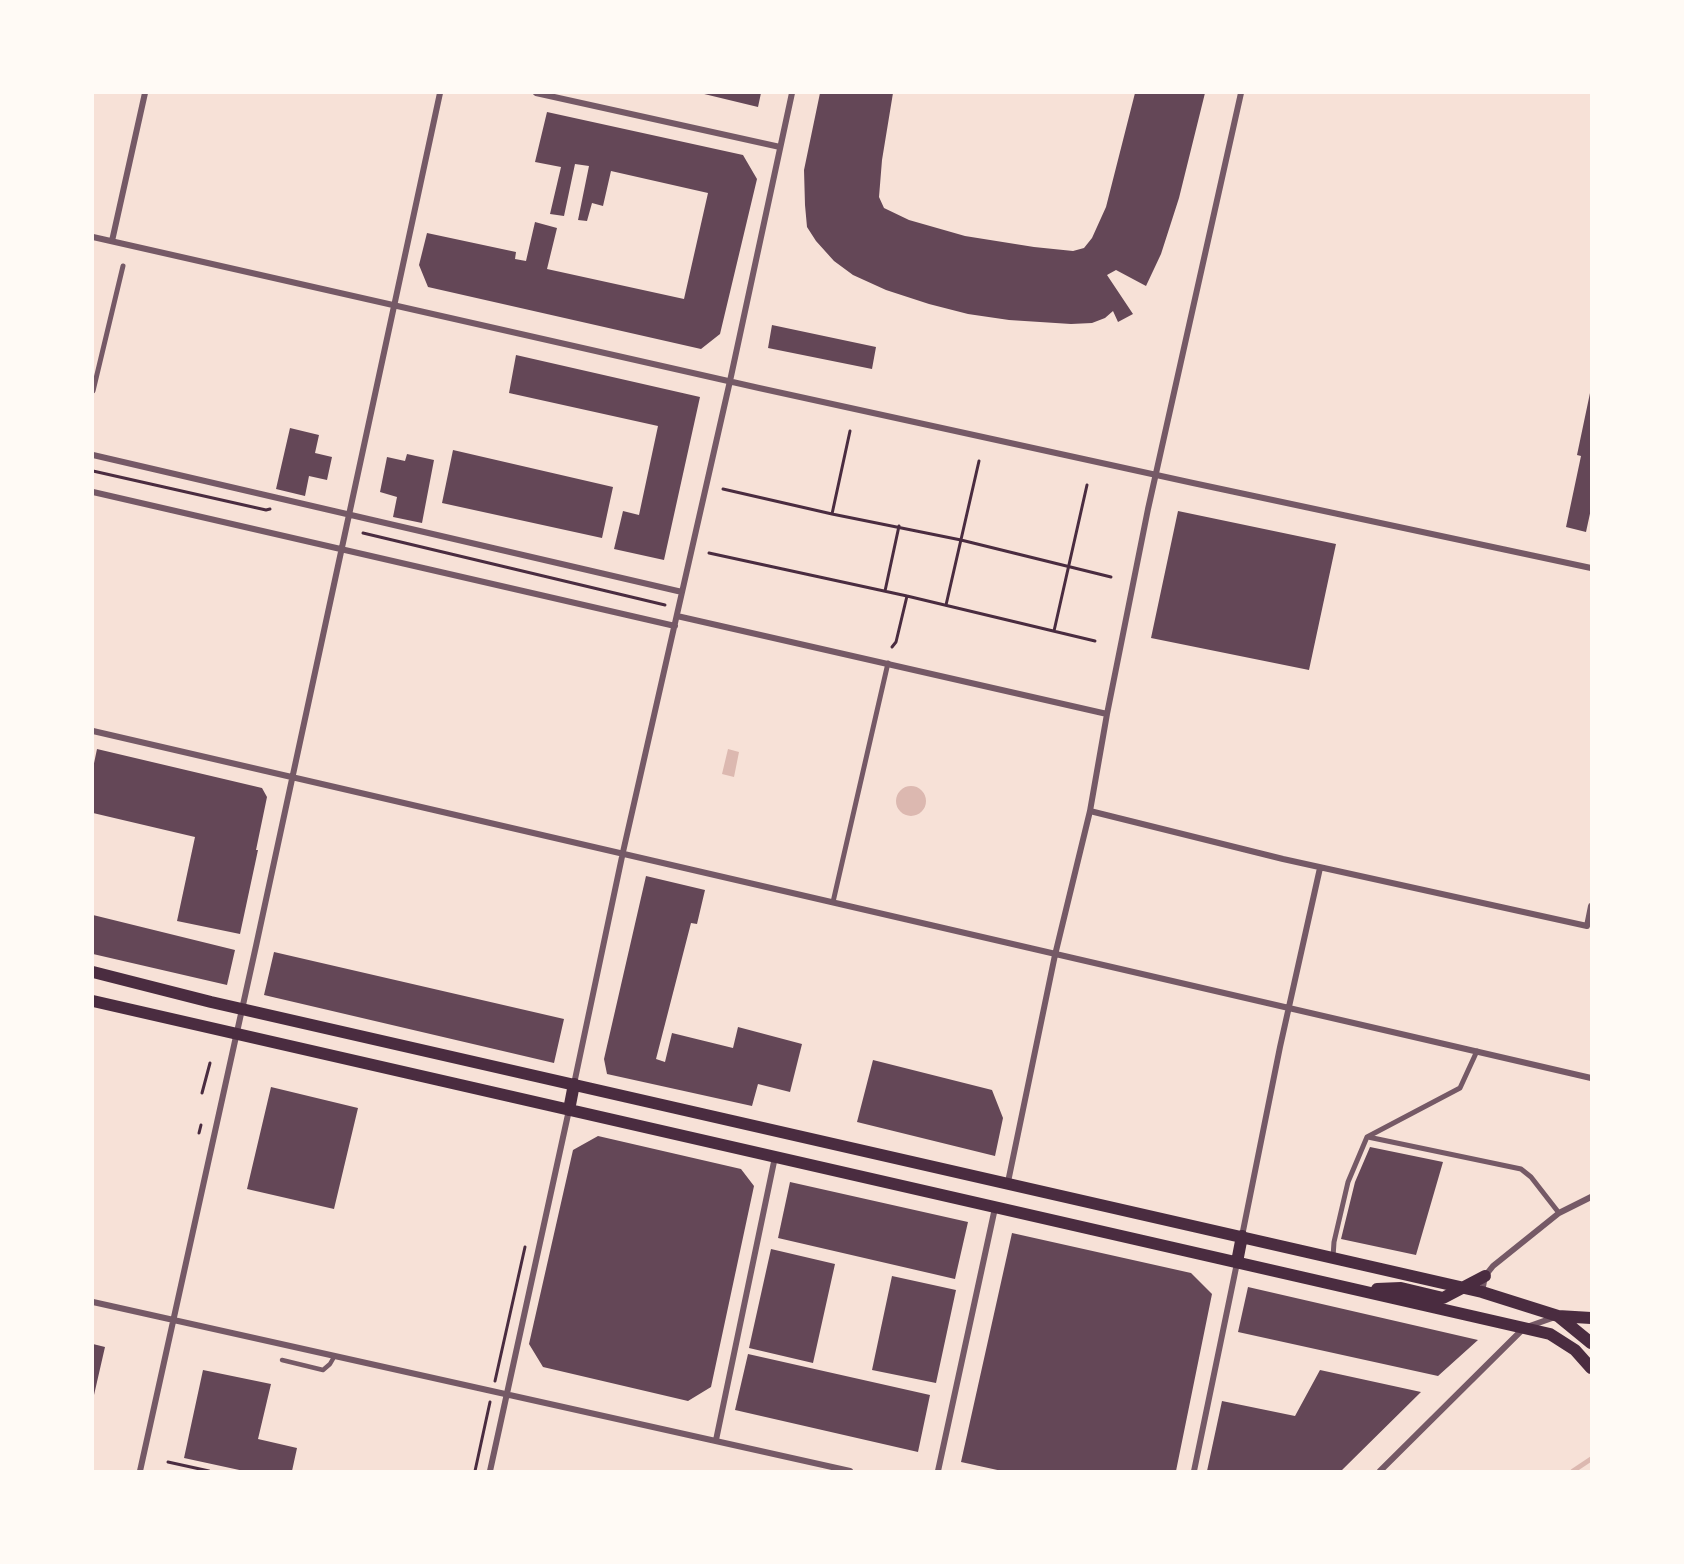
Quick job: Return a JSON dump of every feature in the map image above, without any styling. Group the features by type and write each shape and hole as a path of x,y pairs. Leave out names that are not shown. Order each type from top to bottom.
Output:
{"main road":[{"path":"93,972 1461,1287 1558,1316 1591,1318"},
{"path":"93,1001 1550,1334 1575,1350 1591,1368"},
{"path":"569,1110 574,1084"},
{"path":"1237,1262 1242,1236"},
{"path":"1358,1290 1401,1288 1443,1298 1485,1276"},
{"path":"1558,1316 1591,1343"}],"street":[{"path":"112,241 145,93"},
{"path":"140,1471 237,1034 440,93"},
{"path":"536,93 780,147"},
{"path":"574,1084 623,852 730,381 792,93"},
{"path":"1008,1182 1055,955 1090,811 1148,509 1241,93"},
{"path":"93,237 730,381 1591,568"},
{"path":"93,391 123,266"},
{"path":"93,455 682,592"},
{"path":"93,492 675,626"},
{"path":"677,616 1107,714"},
{"path":"833,902 888,663"},
{"path":"93,731 1591,1078"},
{"path":"1090,811 1320,868 1587,926 1591,906"},
{"path":"1242,1236 1320,868"},
{"path":"1333,1258 1334,1242 1348,1182 1367,1137 1460,1088 1477,1051"},
{"path":"490,1471 569,1110"},
{"path":"1367,1137 1521,1169 1531,1177 1559,1213"},
{"path":"716,1440 775,1156"},
{"path":"1482,1292 1485,1276 1493,1266 1559,1213 1591,1197"},
{"path":"938,1471 995,1208"},
{"path":"1194,1471 1237,1262"},
{"path":"93,1302 850,1471"},
{"path":"1380,1471 1524,1328 1558,1316"}],"lane":[{"path":"282,1360 323,1370 334,1356"}],"path":[{"path":"832,514 850,431"},
{"path":"946,606 979,461"},
{"path":"93,471 266,510 273,508"},
{"path":"1054,631 1088,485"},
{"path":"723,489 961,540 1111,577"},
{"path":"885,591 899,526"},
{"path":"363,533 665,605"},
{"path":"709,553 907,596 1095,641"},
{"path":"892,647 896,642 907,596"},
{"path":"202,1093 210,1063"},
{"path":"199,1133 201,1125"},
{"path":"475,1471 526,1242"},
{"path":"168,1462 209,1471"}],"shaded area":[{"path":"728,749 739,752 734,777 722,774"},
{"path":"911,786 922,790 926,801 922,812 911,816 900,812 896,801 900,790"}],"building":[{"path":"700,93 761,93 758,107"},
{"path":"820,93 893,93 882,160 879,197 884,208 909,220 965,236 1073,251 1084,248 1092,238 1106,207 1135,93 1205,93 1179,198 1161,254 1146,286 1116,270 1107,275 1133,314 1118,322 1113,311 1105,318 1092,323 1071,324 1009,320 968,314 929,304 886,290 853,275 834,261 807,227 805,205 804,170"},
{"path":"547,112 743,155 757,179 720,334 701,349 428,287 419,265 427,233 516,252 515,259 526,261 535,222 557,228 547,269 684,299 708,193 611,171 603,206 592,203 587,221 578,220 589,166 575,164 564,216 550,214 561,167 535,162"},
{"path":"772,325 876,347 872,369 768,348"},
{"path":"516,355 700,397 664,560 614,549 623,511 639,515 658,426 509,393"},
{"path":"1590,393 1591,509 1586,532 1566,527 1581,456 1577,455"},
{"path":"290,428 319,435 315,453 332,457 327,480 309,476 305,496 276,489"},
{"path":"453,450 613,487 602,538 442,503"},
{"path":"407,454 434,460 422,523 393,517 397,497 380,492 387,457 405,461"},
{"path":"1178,511 1336,544 1309,670 1151,638"},
{"path":"97,749 262,788 267,797 240,934 177,921 195,837 93,813 93,768"},
{"path":"646,876 705,890 697,924 691,923 656,1059 665,1062 672,1033 733,1048 738,1027 802,1044 790,1092 758,1084 752,1106 607,1074 604,1059"},
{"path":"93,915 235,950 227,985 93,954"},
{"path":"274,952 564,1019 554,1063 264,995"},
{"path":"873,1060 992,1090 1003,1118 995,1156 857,1122"},
{"path":"271,1087 358,1108 334,1209 247,1189"},
{"path":"598,1136 741,1169 754,1186 711,1387 688,1401 543,1367 529,1344 573,1150"},
{"path":"1370,1147 1443,1162 1416,1255 1341,1239 1355,1182"},
{"path":"790,1182 968,1222 955,1279 778,1238"},
{"path":"1012,1233 1191,1273 1212,1294 1176,1471 1002,1471 961,1462"},
{"path":"771,1249 835,1264 813,1363 749,1348"},
{"path":"892,1276 956,1290 936,1383 872,1370"},
{"path":"1248,1287 1478,1340 1438,1376 1238,1332"},
{"path":"93,1344 105,1347 94,1395 93,1395"},
{"path":"748,1354 930,1395 918,1452 735,1410"},
{"path":"203,1370 271,1384 258,1439 297,1448 292,1471 244,1471 184,1458"},
{"path":"1320,1370 1421,1392 1341,1471 1207,1471 1222,1401 1295,1416"}],"waterway":[{"path":"1573,1471 1591,1459"}]}
